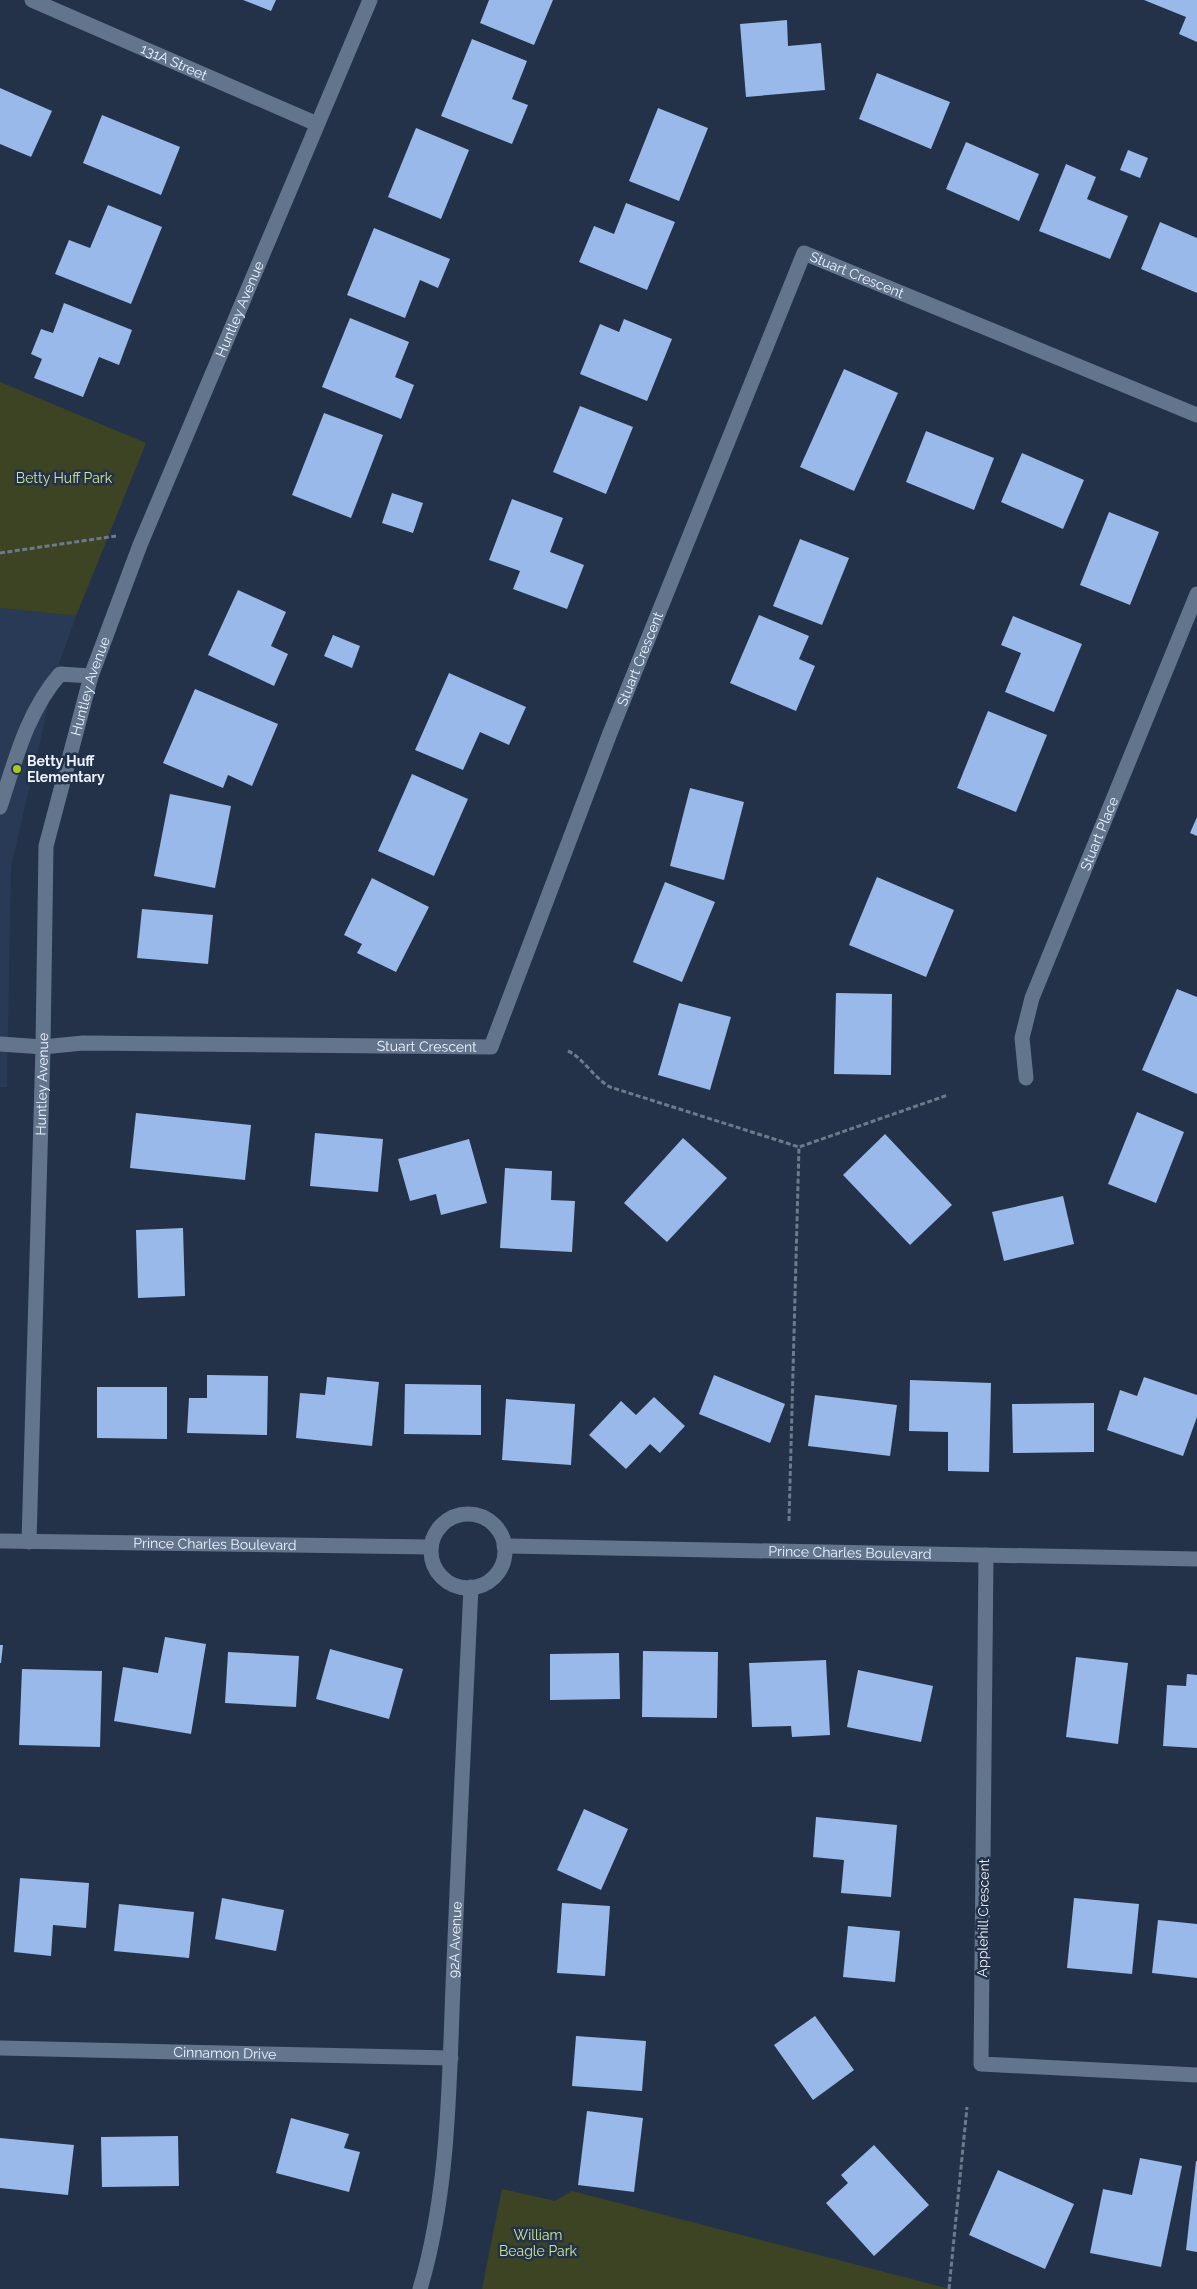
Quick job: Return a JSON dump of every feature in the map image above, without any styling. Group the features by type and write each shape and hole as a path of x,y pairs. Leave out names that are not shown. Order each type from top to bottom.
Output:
{"street":[{"name":"131A Street","path":"32,0 317,124"},
{"name":"Huntley Avenue","path":"28,1542 43,1047 46,846 91,676 140,546 370,0"},
{"name":"Stuart Crescent","path":"43,1047 93,1044 491,1047 610,733 804,253 1197,415"},
{"name":"Stuart Place","path":"1026,1078 1022,1038 1032,998 1197,594"},
{"path":"0,807 25,731 45,692 60,674 91,676"},
{"path":"1,1043 43,1047"},
{"path":"464,1514 476,1515 487,1519 497,1528 503,1538 504,1546 503,1562 498,1573 478,1587 455,1586 444,1580 436,1570 431,1547 434,1535 442,1525 452,1518 464,1514"},
{"name":"Prince Charles Boulevard","path":"0,1541 431,1547"},
{"name":"Prince Charles Boulevard","path":"504,1546 1197,1559"},
{"name":"Applehill Crescent","path":"986,1555 981,2064 1197,2075"},
{"name":"92A Avenue","path":"420,2289 425,2273 442,2178 451,2058 471,1587"},
{"name":"Cinnamon Drive","path":"0,2048 451,2058"}],"path":[{"path":"0,553 114,536 140,546"},
{"path":"568,1051 575,1054 599,1080 610,1087 799,1147 948,1095"},
{"path":"789,1521 799,1147"},
{"path":"949,2289 968,2107"}],"shaded area":[{"name":"Betty Huff Elementary","path":"0,608 76,616 56,672 11,867 7,1087 0,1087"}],"green space":[{"name":"Betty Huff Park","path":"0,382 146,443 76,616 0,608"},
{"name":"William Beagle Park","path":"502,2189 555,2201 572,2191 950,2289 482,2289"}],"building":[{"path":"243,0 276,0 271,11"},
{"path":"489,0 553,0 534,45 480,23"},
{"path":"1144,0 1197,0 1197,42 1179,34 1186,17"},
{"path":"787,20 788,46 821,43 825,90 746,97 740,24"},
{"path":"472,39 527,61 512,99 528,105 512,144 441,116"},
{"path":"877,73 950,102 931,149 859,119"},
{"path":"0,88 52,111 31,157 0,144"},
{"path":"658,108 708,128 679,201 629,181"},
{"path":"102,115 180,147 161,195 83,163"},
{"path":"416,128 469,150 441,219 388,197"},
{"path":"966,142 1039,174 1019,221 946,189"},
{"path":"1128,150 1148,158 1140,178 1120,170"},
{"path":"1066,164 1096,177 1087,199 1128,216 1110,259 1039,231"},
{"path":"626,203 675,222 647,290 579,262 594,226 614,234"},
{"path":"108,205 162,227 131,304 55,274 69,240 90,248"},
{"path":"1160,222 1197,238 1197,293 1141,269"},
{"path":"374,228 450,259 438,288 420,280 405,318 347,295"},
{"path":"64,303 132,330 119,365 99,357 83,397 34,378 42,359 31,354 41,329 53,333"},
{"path":"350,318 409,342 395,377 414,385 401,419 322,387"},
{"path":"624,319 672,339 647,401 580,374 600,324 619,332"},
{"path":"844,369 898,393 854,491 800,467"},
{"path":"580,406 633,427 606,494 553,472"},
{"path":"324,413 383,435 351,518 292,495"},
{"path":"926,431 994,458 974,510 906,482"},
{"path":"1022,453 1084,480 1063,529 1001,502"},
{"path":"392,493 423,503 413,533 382,523"},
{"path":"512,499 563,518 550,552 584,565 567,609 513,589 520,571 489,560"},
{"path":"1109,512 1159,532 1130,605 1080,585"},
{"path":"800,539 849,558 822,625 773,606"},
{"path":"238,590 286,612 271,646 288,654 274,686 208,655"},
{"path":"759,615 809,636 799,659 815,666 796,711 730,683"},
{"path":"1013,616 1082,644 1054,712 1005,692 1021,653 1001,645"},
{"path":"333,635 360,646 352,668 324,656"},
{"path":"449,673 526,707 509,745 480,732 463,770 415,750"},
{"path":"195,689 278,724 252,786 228,775 223,788 163,763"},
{"path":"988,711 1047,735 1016,812 957,788"},
{"path":"412,774 468,799 434,876 378,851"},
{"path":"690,788 744,802 724,880 670,866"},
{"path":"170,794 231,806 215,888 154,876"},
{"path":"1197,817 1197,836 1190,833"},
{"path":"877,877 954,910 926,977 849,945"},
{"path":"372,878 429,907 396,972 357,953 362,944 344,935"},
{"path":"665,882 715,902 682,982 633,962"},
{"path":"142,909 213,915 208,964 137,958"},
{"path":"1177,989 1197,997 1197,1094 1142,1070"},
{"path":"836,993 892,994 891,1075 834,1074"},
{"path":"679,1003 731,1017 710,1090 658,1075"},
{"path":"1137,1112 1184,1132 1156,1203 1108,1184"},
{"path":"136,1113 251,1125 245,1180 130,1168"},
{"path":"315,1133 383,1139 378,1192 310,1186"},
{"path":"885,1134 952,1205 910,1245 843,1175"},
{"path":"683,1138 727,1178 667,1242 624,1203"},
{"path":"469,1139 487,1203 441,1215 436,1194 410,1201 398,1159"},
{"path":"505,1168 552,1171 551,1200 575,1201 572,1252 500,1248"},
{"path":"1063,1196 1074,1244 1004,1261 992,1212"},
{"path":"183,1228 185,1296 138,1298 136,1230"},
{"path":"207,1375 268,1376 267,1435 187,1433 189,1398 207,1398"},
{"path":"714,1375 785,1404 770,1443 699,1414"},
{"path":"327,1377 379,1382 372,1446 296,1438 300,1393 325,1395"},
{"path":"1144,1377 1197,1395 1197,1417 1183,1456 1107,1430 1120,1390 1137,1396"},
{"path":"910,1380 991,1383 989,1472 948,1471 948,1432 909,1431"},
{"path":"405,1384 481,1385 481,1435 404,1434"},
{"path":"97,1387 167,1387 167,1439 97,1438"},
{"path":"815,1395 897,1405 890,1456 808,1446"},
{"path":"654,1397 685,1426 660,1453 650,1444 626,1469 589,1435 621,1401 636,1415"},
{"path":"506,1399 575,1404 571,1465 502,1460"},
{"path":"1094,1403 1094,1452 1013,1453 1012,1404"},
{"path":"165,1637 206,1644 191,1734 114,1721 123,1667 158,1673"},
{"path":"0,1645 3,1645 1,1663 0,1663"},
{"path":"330,1649 403,1669 389,1719 316,1699"},
{"path":"643,1651 718,1652 717,1718 642,1717"},
{"path":"228,1652 299,1656 296,1707 225,1703"},
{"path":"619,1653 620,1699 550,1700 550,1654"},
{"path":"1076,1657 1128,1663 1118,1744 1066,1737"},
{"path":"826,1660 830,1735 792,1737 791,1726 752,1727 749,1663"},
{"path":"22,1669 102,1671 100,1747 19,1745"},
{"path":"858,1670 933,1686 921,1742 847,1727"},
{"path":"1187,1674 1197,1675 1197,1748 1163,1746 1167,1685 1186,1686"},
{"path":"584,1809 628,1829 601,1890 557,1870"},
{"path":"816,1817 897,1825 891,1897 841,1893 844,1860 813,1857"},
{"path":"20,1878 89,1883 86,1928 53,1925 51,1956 14,1952"},
{"path":"222,1898 284,1910 276,1951 215,1939"},
{"path":"1074,1898 1139,1904 1132,1974 1067,1968"},
{"path":"562,1903 610,1906 605,1976 557,1973"},
{"path":"119,1904 194,1912 189,1958 114,1951"},
{"path":"1158,1920 1197,1924 1197,1978 1152,1973"},
{"path":"848,1926 900,1931 895,1982 843,1977"},
{"path":"815,2016 854,2070 813,2100 774,2045"},
{"path":"576,2036 646,2041 642,2091 572,2086"},
{"path":"587,2111 643,2118 634,2192 578,2185"},
{"path":"291,2118 349,2134 344,2148 360,2152 349,2192 276,2173"},
{"path":"178,2136 179,2186 102,2187 101,2137"},
{"path":"0,2138 74,2145 68,2195 0,2188"},
{"path":"874,2145 929,2205 874,2256 826,2203 848,2183 841,2175"},
{"path":"1140,2158 1182,2166 1161,2267 1090,2253 1103,2189 1132,2195"},
{"path":"1197,2161 1197,2252 1186,2250"},
{"path":"998,2170 1074,2204 1045,2269 969,2235"}],"place":[{"name":"Betty Huff Elementary","path":"17,769"}]}
